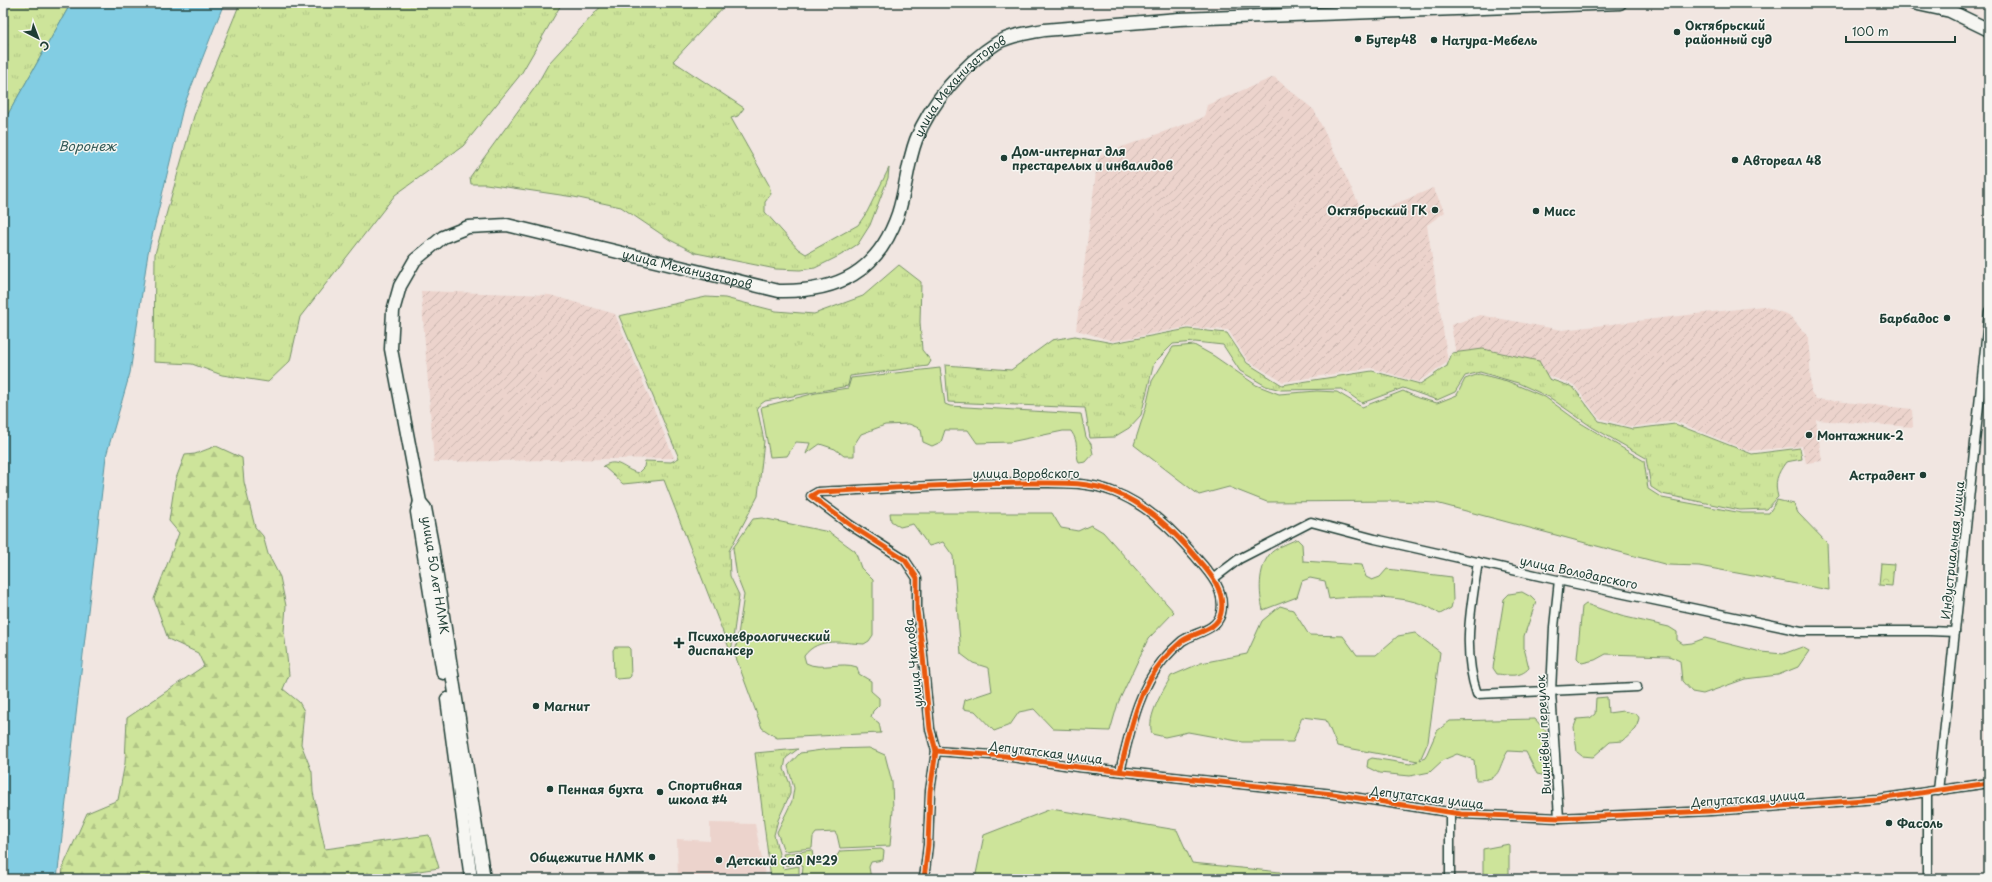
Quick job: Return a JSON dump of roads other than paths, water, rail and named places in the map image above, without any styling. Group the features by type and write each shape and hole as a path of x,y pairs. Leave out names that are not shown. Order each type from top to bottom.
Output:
{"main road":[{"name":"улица Механизаторов","path":"415,260 443,237 468,227 507,225 779,291 800,291 824,288 848,279 869,263 886,242 898,214 916,141 936,102 977,57 998,42 1026,33 1044,30 1179,19 1620,3"},
{"path":"1913,3 1951,7 1989,30"},
{"name":"улица 50 лет НЛМК","path":"415,260 400,286 393,311 391,349 420,501 425,508 432,545 472,879"},
{"name":"улица 50 лет НЛМК","path":"446,670 484,879"}],"street":[{"name":"Индустриальная улица","path":"1938,791 1989,311"},
{"name":"улица Воровского","path":"811,496 818,492 911,488 962,483 1089,484 1116,492 1151,512 1184,543 1214,578 1220,596 1220,616 1211,627 1192,635 1178,645 1153,674 1138,705 1120,771"},
{"name":"улица Чкалова","path":"811,496 850,525 905,560 917,578 917,610 930,729 936,750 930,791 928,845 924,879"},
{"name":"улица Володарского","path":"1214,578 1239,559 1311,522 1375,539 1478,562 1801,631 1955,632"},
{"path":"1478,562 1468,631 1472,679 1477,694 1551,692 1637,687"},
{"name":"Вишнёвый переулок","path":"1559,818 1551,692 1554,627 1560,580"},
{"name":"Депутатская улица","path":"936,750 1005,756 1120,771 1333,794 1450,812 1559,818 1710,811 1878,799 1989,783"},
{"path":"1925,878 1928,792"},
{"path":"1450,812 1450,879"}],"water":[{"name":"Воронеж","path":"71,3 224,3 183,108 148,253 130,373 106,456 57,879 3,879 3,123"}],"place":[{"name":"Октябрьский районный суд","path":"1677,32"},
{"name":"Бутер48","path":"1358,39"},
{"name":"Натура-Мебель","path":"1434,40"},
{"name":"Дом-интернат для престарелых и инвалидов","path":"1004,158"},
{"name":"Автореал 48","path":"1735,160"},
{"name":"Октябрьский ГК","path":"1435,210"},
{"name":"Мисс","path":"1536,211"},
{"name":"Барбадос","path":"1947,318"},
{"name":"Монтажник-2","path":"1809,435"},
{"name":"Астрадент","path":"1923,475"},
{"name":"Психоневрологический диспансер","path":"679,643"},
{"name":"Магнит","path":"536,706"},
{"name":"Пенная бухта","path":"550,789"},
{"name":"Спортивная школа #4","path":"660,792"},
{"name":"Фасоль","path":"1889,823"},
{"name":"Общежитие НЛМК","path":"652,857"},
{"name":"Детский сад №29","path":"719,860"}]}
